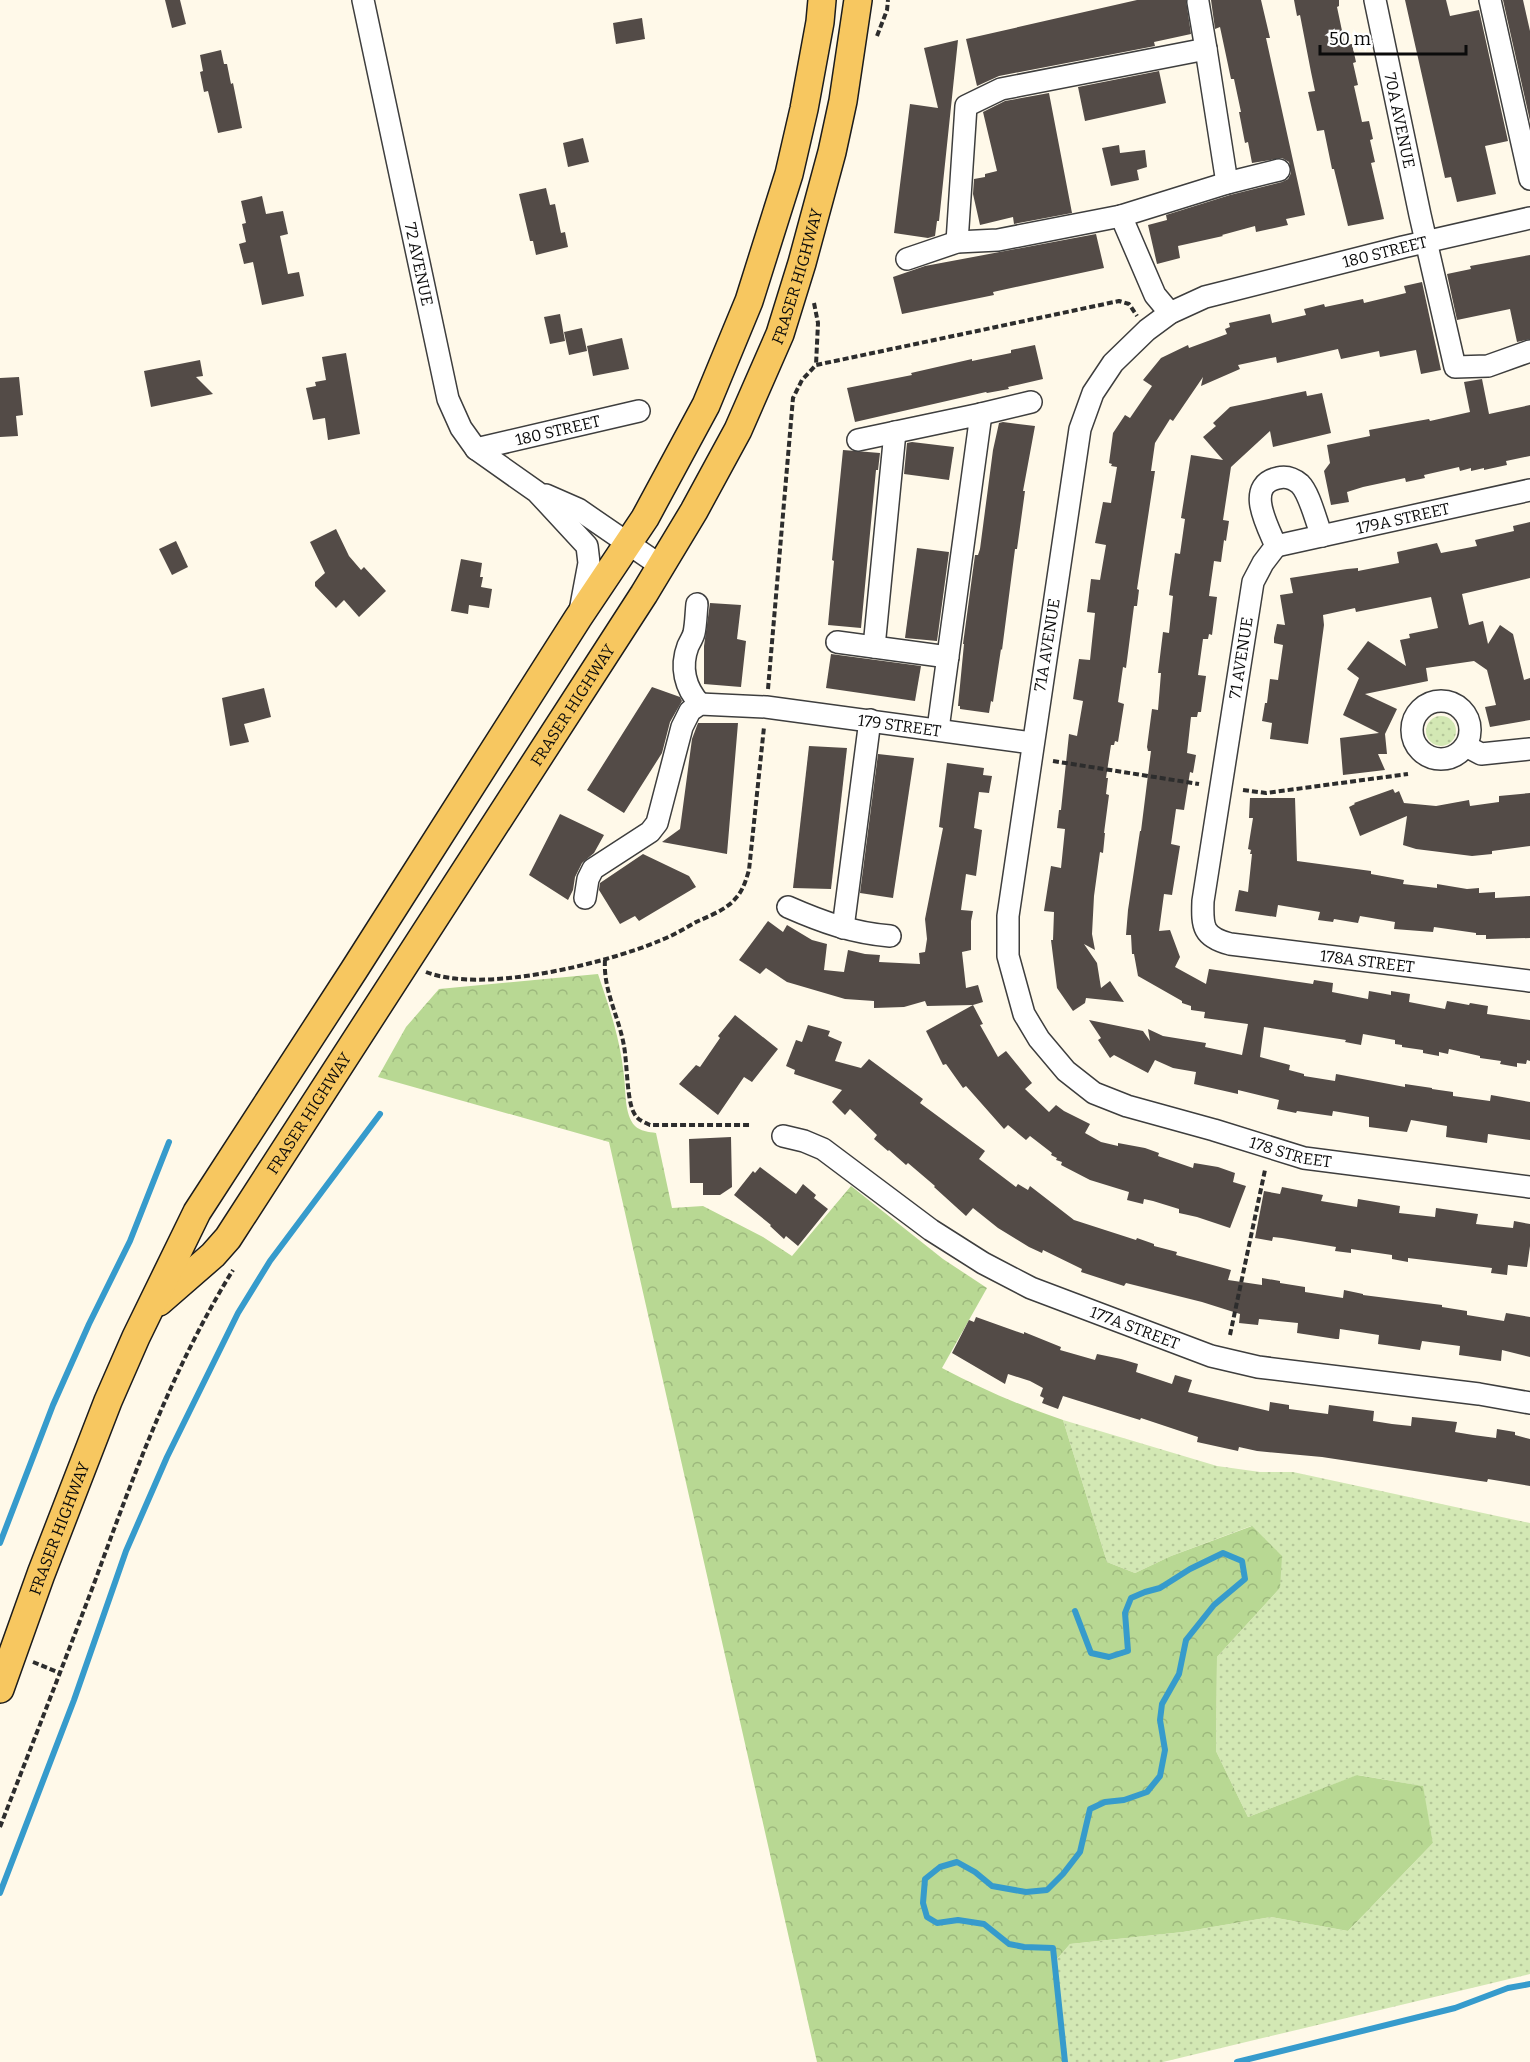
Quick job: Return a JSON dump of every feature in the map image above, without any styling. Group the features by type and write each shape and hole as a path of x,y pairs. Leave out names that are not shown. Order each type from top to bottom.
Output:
{"main road":[{"name":"FRASER HIGHWAY","path":"0,1689 41,1574 136,1337 197,1212 578,618 645,519 706,405 748,301 789,174 804,109 822,0"},
{"name":"FRASER HIGHWAY","path":"136,1337 158,1303 213,1255 228,1238 661,566 738,430 780,334 808,243 843,101 858,0"}],"street":[{"name":"72 AVENUE","path":"363,0 448,399 461,428 476,449 537,492 587,546 589,563 578,618"},
{"name":"70A AVENUE","path":"1375,0 1455,367 1488,366 1530,351"},
{"path":"1490,0 1530,179"},
{"path":"1198,2 1227,183"},
{"path":"957,242 966,106 1001,90 1206,49"},
{"path":"907,260 957,242 998,240 1121,216 1227,183 1280,170"},
{"path":"1121,216 1155,296 1170,313"},
{"name":"180 STREET","path":"1241,288 1530,218"},
{"name":"71A AVENUE","path":"1066,1071 1039,1039 1024,1014 1008,956 1008,916 1080,429 1093,393 1113,363 1147,330 1170,313 1204,297 1241,288"},
{"path":"858,440 1031,402"},
{"name":"180 STREET","path":"476,449 639,411"},
{"path":"938,729 981,414"},
{"path":"874,647 895,432"},
{"path":"1276,546 1260,500 1265,486 1278,478 1293,479 1304,489 1322,536"},
{"name":"179A STREET","path":"1276,546 1530,490"},
{"name":"72 AVENUE","path":"537,492 578,509 661,566"},
{"name":"71 AVENUE","path":"1207,933 1202,920 1203,901 1253,582 1263,563 1276,546"},
{"path":"585,898 588,879 593,869 650,832 657,823 682,727 690,711 700,704 691,694 685,678 684,664 694,634 697,604"},
{"path":"837,642 948,657"},
{"name":"179 STREET","path":"700,704 765,714 870,720 1032,743"},
{"path":"843,928 870,720"},
{"path":"1466,746 1481,754 1530,749"},
{"path":"788,907 822,922 864,934 890,936"},
{"name":"178A STREET","path":"1207,933 1216,940 1230,944 1530,981"},
{"name":"178 STREET","path":"1066,1071 1094,1093 1127,1106 1214,1130 1284,1154 1530,1187"},
{"name":"177A STREET","path":"783,1136 823,1149 931,1230 983,1263 1031,1288 1211,1356 1258,1367 1479,1394 1530,1403"}],"path":[{"path":"813,293 818,323 816,365"},
{"path":"420,969 431,974 452,978 482,980 561,970 605,960 660,941 722,909 735,899 745,884 749,870 765,714"},
{"path":"1053,761 1199,784"},
{"path":"1243,790 1266,793 1408,774"},
{"path":"605,960 606,987 615,1009 623,1044 632,1109 638,1119 651,1125 753,1125"},
{"path":"1230,1335 1264,1170"},
{"path":"0,1827 60,1673 13,1655"}],"green space":[{"path":"1441,716 1452,720 1456,731 1452,742 1441,746 1430,742 1426,731 1430,720"},
{"path":"598,974 620,1049 629,1115 637,1128 656,1133 672,1208 703,1206 763,1237 792,1256 851,1186 943,1259 987,1288 942,1368 1002,1397 1063,1420 1107,1562 1135,1573 1171,1556 1252,1526 1282,1556 1280,1588 1217,1657 1216,1751 1248,1817 1357,1775 1423,1786 1433,1843 1348,1931 1271,1917 1183,1932 1070,1944 1052,1965 1059,1995 1064,2062 817,2062 609,1142 378,1077 406,1027 439,989"},
{"path":"1063,1420 1217,1466 1260,1472 1293,1472 1530,1523 1530,1974 1163,2062 1064,2062 1059,1995 1052,1965 1070,1944 1183,1932 1271,1917 1348,1931 1433,1843 1422,1786 1358,1775 1248,1817 1216,1751 1217,1657 1280,1588 1251,1526 1171,1556 1135,1573 1107,1562"}],"building":[{"path":"165,0 180,0 186,24 172,28"},
{"path":"1137,0 1186,0 1191,34 1154,42 1155,46 999,76 977,86 966,39"},
{"path":"1211,0 1261,0 1270,38 1266,38 1305,215 1286,219 1288,225 1256,232 1255,226 1178,246 1180,258 1157,264 1148,225 1167,220 1166,215 1282,182 1288,179 1291,173 1289,162 1282,158 1252,163 1248,142 1245,143 1234,79 1231,79 1220,27 1215,29"},
{"path":"1294,0 1339,0 1337,7 1345,45 1352,44 1356,62 1353,63 1358,85 1354,86 1362,122 1369,121 1373,139 1370,140 1375,162 1371,163 1384,219 1348,226 1324,130 1317,131 1308,92 1315,91 1300,15 1297,16"},
{"path":"1405,0 1446,0 1450,16 1479,10 1508,141 1485,146 1496,194 1457,202 1451,177 1445,178"},
{"path":"1503,0 1523,0 1530,31 1530,121"},
{"path":"642,18 645,39 616,44 613,23"},
{"path":"958,40 939,221 937,221 935,236 928,238 894,233 910,104 938,108 924,48"},
{"path":"221,50 224,64 227,64 231,84 233,83 242,128 218,133 208,91 204,92 200,72 203,71 200,55"},
{"path":"1159,71 1166,103 1085,121 1078,87"},
{"path":"1049,93 1072,213 1014,224 1013,217 980,225 973,194 974,179 997,171 983,112 1005,101"},
{"path":"583,138 589,162 568,167 563,143"},
{"path":"1119,145 1120,153 1145,150 1147,167 1137,170 1139,180 1111,186 1102,148"},
{"path":"546,188 550,205 555,204 561,233 565,232 568,247 536,255 533,241 530,241 519,194"},
{"path":"262,196 266,214 283,211 288,234 280,236 288,274 299,272 304,296 262,305 253,262 244,264 239,244 246,242 242,224 246,223 241,201"},
{"path":"1096,234 1104,268 993,292 994,295 902,314 893,277 925,266"},
{"path":"1530,255 1530,339 1517,342 1510,309 1457,320 1447,274 1471,269 1470,266"},
{"path":"1422,282 1441,370 1421,374 1416,350 1380,357 1379,351 1341,359 1338,349 1277,363 1276,357 1238,365 1240,369 1201,386 1203,377 1173,421 1170,419 1155,443 1151,471 1155,471 1137,589 1139,590 1137,606 1134,606 1126,668 1123,667 1118,702 1124,704 1118,742 1115,741 1114,745 1111,745 1106,778 1108,778 1106,794 1109,795 1103,853 1100,852 1094,896 1092,934 1095,950 1084,944 1097,963 1101,988 1110,981 1124,1002 1086,998 1085,1003 1073,1011 1057,988 1051,940 1053,940 1054,912 1044,911 1051,866 1061,868 1065,829 1057,828 1059,810 1061,810 1069,734 1077,736 1083,701 1073,699 1079,659 1090,660 1095,613 1087,612 1091,579 1100,580 1106,545 1095,543 1103,502 1111,503 1117,467 1109,463 1113,433 1125,415 1130,418 1152,386 1143,380 1161,358 1188,345 1189,348 1227,334 1225,329 1230,327 1229,323 1270,314 1272,323 1306,315 1304,309 1324,304 1325,307 1363,299 1364,303 1406,293 1404,286"},
{"path":"560,314 565,341 550,344 544,317"},
{"path":"582,328 587,351 569,355 564,332"},
{"path":"622,338 629,369 593,376 587,346"},
{"path":"1035,345 1043,379 1008,387 1009,389 986,392 855,422 847,388 912,375 911,373 972,359 972,361 1011,353 1011,350"},
{"path":"346,353 360,434 328,440 325,418 313,420 306,388 316,386 315,382 326,380 322,357"},
{"path":"200,360 203,376 196,377 213,394 151,407 144,371"},
{"path":"19,377 23,415 16,416 18,436 0,437 0,378"},
{"path":"1482,379 1489,414 1530,405 1530,456 1506,461 1507,465 1484,470 1484,468 1471,471 1471,468 1460,471 1459,467 1424,475 1425,478 1406,482 1405,478 1363,487 1347,492 1349,502 1331,505 1324,471 1330,463 1327,445 1370,436 1369,430 1429,419 1430,421 1470,412 1464,382"},
{"path":"1306,391 1307,396 1322,393 1331,433 1273,447 1270,431 1231,467 1223,520 1229,521 1226,541 1224,540 1221,562 1214,561 1209,596 1217,597 1212,635 1209,634 1208,639 1203,639 1198,675 1206,676 1201,712 1198,712 1197,717 1191,717 1187,753 1196,755 1193,773 1190,772 1184,810 1176,809 1171,844 1180,846 1172,895 1164,894 1159,931 1170,930 1180,957 1175,967 1206,984 1209,969 1313,984 1314,980 1333,983 1332,992 1368,999 1369,991 1391,995 1391,991 1410,994 1409,1002 1445,1009 1447,1001 1469,1005 1470,1003 1488,1006 1487,1014 1530,1020 1530,1061 1527,1060 1526,1064 1517,1063 1517,1067 1449,1049 1448,1054 1439,1052 1439,1056 1423,1053 1423,1050 1395,1044 1395,1040 1363,1034 1361,1045 1345,1042 1346,1040 1264,1027 1260,1057 1290,1065 1289,1070 1304,1074 1304,1076 1335,1081 1336,1074 1405,1087 1405,1084 1432,1088 1453,1092 1453,1096 1490,1101 1491,1095 1530,1102 1530,1140 1488,1134 1487,1143 1446,1137 1447,1126 1411,1120 1407,1132 1369,1127 1369,1117 1333,1111 1332,1116 1277,1109 1279,1100 1238,1090 1238,1094 1194,1084 1196,1072 1173,1068 1155,1060 1148,1073 1114,1055 1110,1058 1089,1020 1143,1031 1150,1041 1148,1029 1163,1036 1206,1043 1205,1047 1242,1055 1248,1024 1204,1018 1205,1012 1191,1010 1191,1006 1182,1003 1138,976 1134,954 1132,954 1131,935 1126,935 1128,910 1151,751 1148,751 1147,747 1152,709 1158,710 1161,673 1158,673 1163,632 1169,633 1173,596 1169,595 1175,553 1180,554 1185,519 1181,518 1191,455 1223,460 1203,437 1216,426 1213,423 1230,407"},
{"path":"999,423 1035,426 1023,491 1025,491 1002,650 989,713 960,709 958,706 963,644 975,555 978,555 980,549 993,450"},
{"path":"907,443 954,447 949,480 904,474"},
{"path":"843,450 880,453 878,470 876,470 861,628 828,625"},
{"path":"1530,522 1530,578 1462,594 1469,625 1483,621 1488,644 1500,625 1513,634 1524,680 1530,678 1530,720 1490,727 1485,707 1496,705 1487,670 1474,661 1426,668 1428,681 1365,694 1397,709 1385,734 1387,754 1378,754 1385,770 1343,775 1340,738 1379,733 1343,715 1359,678 1347,669 1368,641 1406,666 1400,640 1410,638 1409,634 1438,628 1431,597 1356,612 1355,608 1323,615 1324,625 1308,744 1270,739 1272,723 1262,721 1270,679 1278,680 1283,645 1274,643 1274,638 1277,624 1285,625 1280,595 1293,593 1290,578 1347,569 1358,568 1358,571 1399,563 1397,552 1437,543 1441,553 1477,546 1475,540 1514,531 1513,526"},
{"path":"336,529 349,556 361,570 364,567 386,591 359,617 344,600 336,608 315,586 315,582 325,573 310,542"},
{"path":"176,541 188,567 172,575 159,549"},
{"path":"917,548 949,552 937,641 905,638"},
{"path":"461,559 482,563 481,587 492,589 489,608 469,605 468,614 451,611"},
{"path":"710,603 741,605 737,639 746,641 741,687 704,684 704,646"},
{"path":"831,654 921,666 915,701 826,688"},
{"path":"652,687 680,697 682,701 670,722 662,753 624,813 587,790"},
{"path":"264,688 271,717 244,724 249,742 230,746 222,698"},
{"path":"698,723 738,723 727,854 662,842 680,829 692,739"},
{"path":"809,746 847,748 831,889 793,888"},
{"path":"878,754 914,758 893,898 860,893"},
{"path":"947,763 984,768 983,775 992,776 989,793 979,792 974,828 982,830 976,876 966,874 961,910 973,911 971,950 962,952 966,988 978,985 983,1002 973,1005 927,1006 925,1001 904,1007 874,1008 874,1001 845,999 787,982 766,968 760,974 739,960 768,921 783,932 787,925 812,940 827,944 824,970 844,972 848,950 880,955 879,962 920,964 919,953 925,952 927,939 925,919 943,828 939,827"},
{"path":"1393,789 1395,793 1399,791 1404,803 1436,806 1469,800 1470,806 1499,802 1499,796 1530,793 1530,846 1472,856 1416,849 1403,845 1407,816 1360,836 1349,807 1354,803"},
{"path":"1250,798 1295,798 1297,861 1371,871 1371,874 1404,880 1403,884 1437,888 1437,884 1467,889 1479,888 1479,893 1495,892 1495,898 1530,896 1530,938 1486,939 1486,935 1434,927 1433,932 1394,929 1395,922 1360,916 1358,923 1334,919 1333,922 1318,920 1320,912 1278,905 1276,917 1235,911 1239,890 1248,892 1252,854 1248,849 1253,818 1249,818"},
{"path":"560,814 604,835 594,853 582,863 568,900 529,875"},
{"path":"643,854 689,876 696,887 639,921 635,916 620,924 599,890 600,883"},
{"path":"973,1005 983,1024 980,1025 998,1057 1006,1051 1032,1083 1025,1089 1049,1112 1056,1105 1090,1124 1085,1133 1101,1142 1145,1148 1159,1153 1158,1156 1193,1168 1194,1163 1218,1167 1235,1173 1233,1182 1246,1186 1230,1228 1179,1213 1179,1209 1153,1201 1144,1199 1143,1204 1127,1200 1129,1192 1090,1180 1061,1165 1062,1162 1056,1160 1057,1158 1051,1155 1052,1153 1030,1136 1026,1140 1008,1125 1004,1129 966,1086 963,1088 946,1064 943,1065 926,1031"},
{"path":"735,1015 778,1049 752,1082 744,1077 718,1115 679,1084 696,1065 700,1067 720,1038 718,1036"},
{"path":"808,1025 830,1031 828,1036 842,1042 835,1061 861,1068 869,1059 923,1099 920,1103 985,1151 979,1159 1016,1187 1018,1184 1028,1190 1030,1186 1074,1220 1136,1240 1137,1238 1154,1244 1154,1246 1177,1252 1176,1255 1231,1270 1228,1280 1262,1285 1262,1278 1305,1287 1305,1292 1343,1298 1344,1290 1363,1295 1442,1305 1442,1307 1467,1311 1467,1315 1504,1321 1506,1313 1530,1317 1530,1357 1502,1350 1501,1361 1459,1355 1460,1346 1422,1341 1420,1350 1378,1344 1379,1335 1340,1329 1339,1339 1336,1339 1297,1333 1298,1323 1259,1319 1258,1325 1239,1323 1240,1314 1126,1283 1124,1286 1081,1272 1082,1269 1043,1250 1042,1253 1029,1247 998,1228 973,1208 966,1216 908,1163 906,1165 874,1139 877,1135 850,1109 845,1115 832,1102 842,1090 794,1074 795,1070 786,1066 796,1040 802,1042"},
{"path":"731,1137 732,1187 720,1195 703,1195 703,1183 690,1183 689,1139"},
{"path":"760,1167 796,1194 803,1184 816,1195 814,1198 828,1209 798,1246 786,1236 784,1239 771,1225 734,1195 753,1171 755,1173"},
{"path":"1282,1187 1323,1195 1321,1201 1357,1207 1358,1199 1400,1206 1399,1213 1435,1217 1436,1208 1478,1214 1476,1224 1513,1228 1514,1221 1530,1224 1527,1267 1508,1265 1507,1275 1491,1273 1492,1268 1408,1258 1408,1262 1392,1259 1392,1255 1351,1249 1351,1253 1335,1251 1336,1247 1282,1238 1273,1237 1272,1241 1255,1238 1264,1191 1280,1194"},
{"path":"976,1317 1024,1334 1024,1332 1061,1347 1060,1350 1095,1360 1097,1354 1138,1364 1136,1372 1172,1384 1175,1375 1192,1380 1188,1392 1269,1411 1270,1402 1289,1405 1289,1409 1328,1414 1329,1405 1374,1411 1373,1421 1392,1424 1411,1426 1412,1417 1457,1422 1455,1432 1473,1435 1496,1438 1497,1429 1515,1432 1515,1435 1530,1439 1530,1486 1239,1447 1238,1451 1197,1442 1198,1437 1063,1396 1058,1409 1042,1403 1044,1398 1040,1396 1043,1388 1030,1381 1008,1374 1005,1384 952,1353 969,1320 974,1322"}],"waterway":[{"path":"0,1893 74,1700 126,1551 167,1457 238,1313 270,1261 380,1114"},
{"path":"0,1543 53,1405 89,1324 130,1241 169,1142"},
{"path":"1065,2062 1053,1948 1009,1944 984,1924 958,1920 937,1923 927,1917 923,1903 925,1879 940,1867 957,1862 975,1872 992,1886 1026,1892 1047,1890 1080,1852 1090,1809 1105,1802 1124,1800 1147,1792 1160,1776 1165,1750 1160,1720 1162,1704 1179,1674 1186,1640 1214,1605 1245,1579 1242,1561 1223,1553 1190,1569 1160,1588 1131,1598 1125,1613 1128,1651 1109,1657 1091,1653 1075,1611"},
{"path":"1237,2062 1455,2008 1508,1988 1530,1984"}]}
